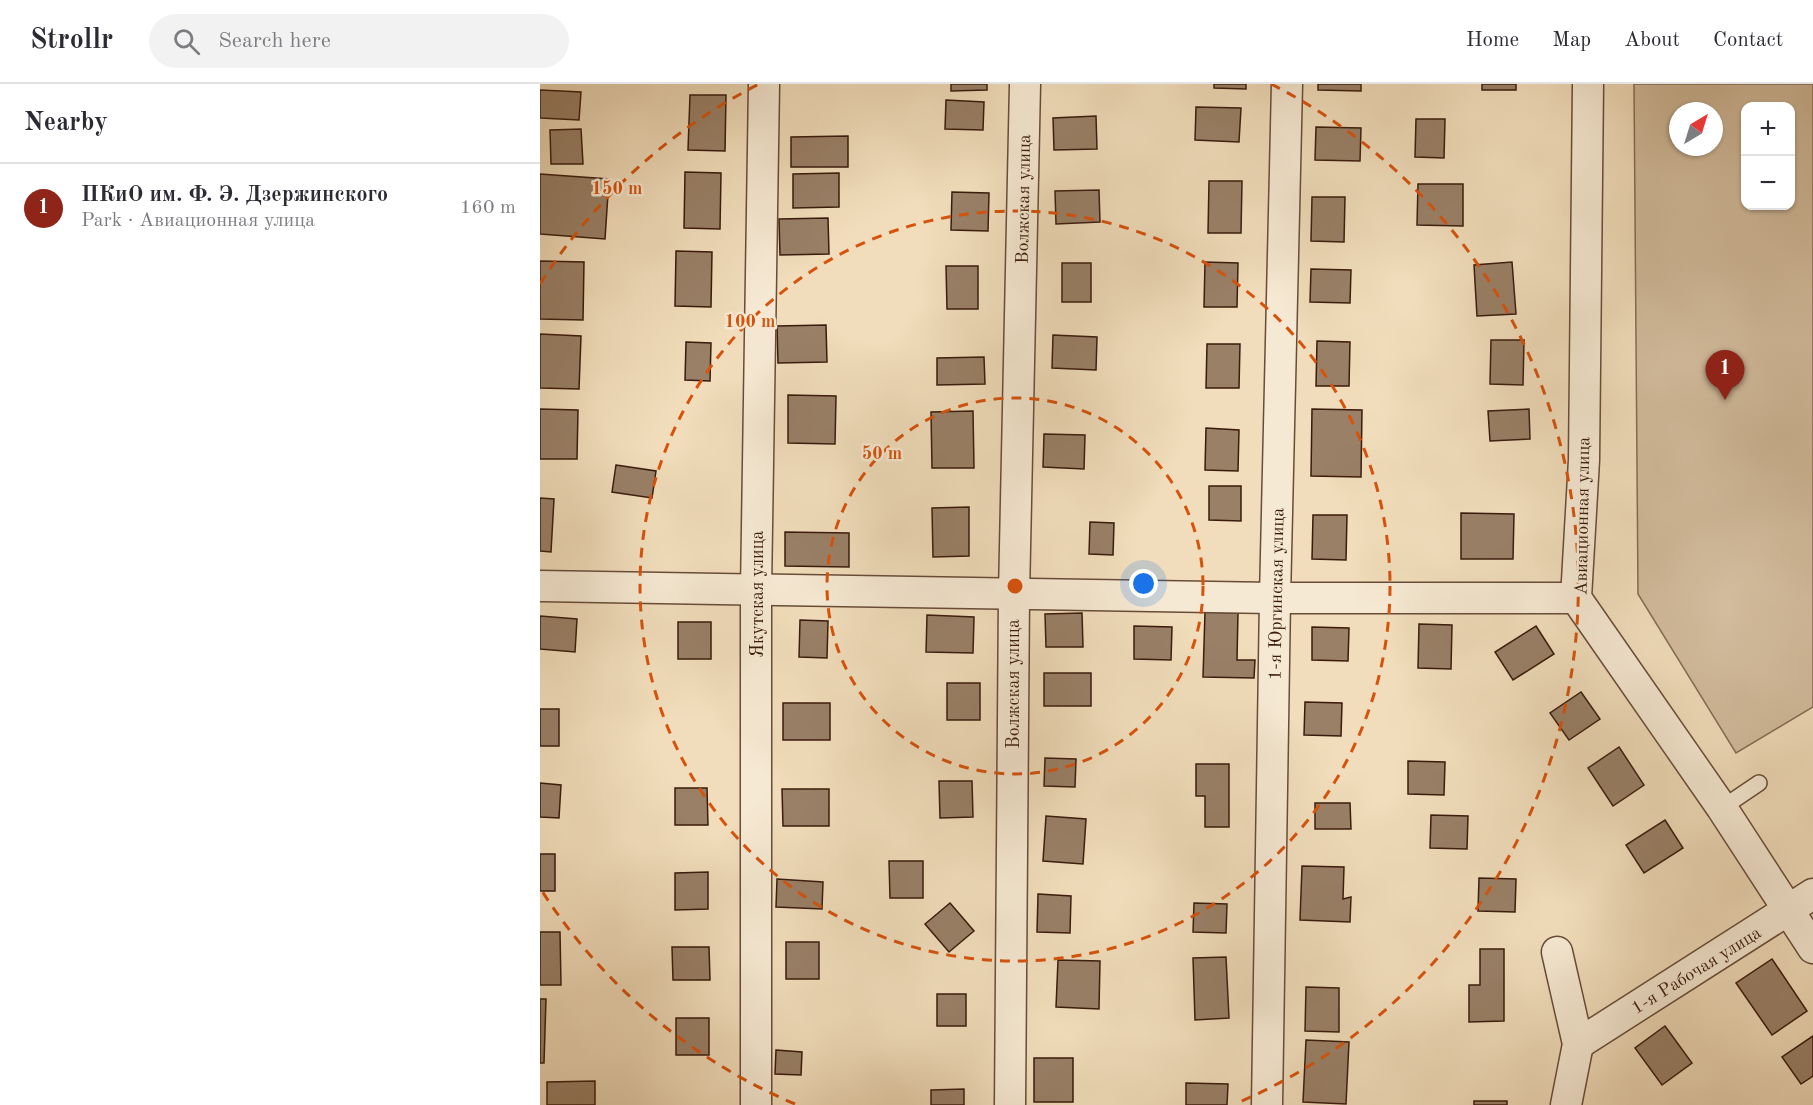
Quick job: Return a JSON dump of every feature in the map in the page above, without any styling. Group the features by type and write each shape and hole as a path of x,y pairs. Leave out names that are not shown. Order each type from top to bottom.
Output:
{"street":[{"name":"Якутская улица","path":"756,1105 756,590 764,84"},
{"name":"Волжская улица","path":"1010,1105 1014,594 1025,84"},
{"name":"1-я Юргинская улица","path":"1267,1105 1275,598 1287,84"},
{"name":"Авиационная улица","path":"1588,84 1584,460 1576,598 1722,808 1813,948"},
{"path":"540,586 1275,598 1576,598"},
{"name":"1-я Рабочая улица","path":"1578,1044 1813,894"},
{"path":"1557,952 1578,1044 1566,1105"}],"lane":[{"path":"1722,808 1759,783"}],"shaded area":[{"path":"1634,84 1813,84 1813,707 1736,753 1638,594"}],"building":[{"path":"951,84 987,84 987,90 951,91"},
{"path":"1214,84 1246,84 1246,89 1214,88"},
{"path":"1318,84 1361,84 1361,91 1318,90"},
{"path":"1482,84 1516,84 1516,90 1482,90"},
{"path":"540,90 581,92 579,120 540,118"},
{"path":"690,95 726,95 725,151 688,150"},
{"path":"946,100 984,102 983,130 945,129"},
{"path":"1196,107 1241,108 1239,142 1195,140"},
{"path":"1096,116 1097,149 1054,150 1053,118"},
{"path":"1416,119 1445,119 1444,158 1415,157"},
{"path":"1316,127 1361,128 1360,161 1315,160"},
{"path":"581,129 583,164 551,164 550,130"},
{"path":"848,136 848,167 791,167 791,137"},
{"path":"685,172 721,173 720,229 684,228"},
{"path":"839,173 839,207 793,208 793,174"},
{"path":"540,174 609,179 605,239 540,234"},
{"path":"1209,181 1242,181 1241,233 1208,233"},
{"path":"1418,184 1463,184 1463,226 1417,225"},
{"path":"1099,190 1100,222 1056,224 1055,191"},
{"path":"952,192 989,193 988,231 951,230"},
{"path":"1312,197 1345,197 1344,242 1311,241"},
{"path":"828,218 829,254 780,255 779,219"},
{"path":"676,251 712,252 711,307 675,306"},
{"path":"540,261 584,262 583,320 540,319"},
{"path":"1205,262 1238,263 1237,307 1204,307"},
{"path":"1512,262 1516,314 1477,316 1474,265"},
{"path":"1062,263 1091,263 1091,302 1062,302"},
{"path":"946,266 978,266 978,309 947,309"},
{"path":"1311,269 1351,270 1350,303 1310,302"},
{"path":"826,325 827,362 778,363 777,326"},
{"path":"540,334 581,336 579,389 540,388"},
{"path":"1053,335 1097,337 1096,370 1052,368"},
{"path":"1491,340 1524,340 1523,385 1490,384"},
{"path":"1317,341 1350,342 1349,386 1316,386"},
{"path":"686,342 711,343 710,381 685,380"},
{"path":"1207,344 1240,344 1239,388 1206,388"},
{"path":"984,357 985,384 937,385 937,358"},
{"path":"788,395 836,396 835,444 788,443"},
{"path":"540,409 578,410 577,459 540,459"},
{"path":"1312,409 1362,410 1361,477 1311,476"},
{"path":"1529,409 1530,439 1490,441 1488,411"},
{"path":"973,411 974,468 932,468 931,412"},
{"path":"1206,428 1239,430 1238,471 1205,470"},
{"path":"1044,434 1085,435 1084,469 1043,467"},
{"path":"616,465 656,471 652,498 612,492"},
{"path":"1209,486 1241,486 1241,521 1209,520"},
{"path":"540,498 554,499 551,552 540,551"},
{"path":"969,507 969,556 933,557 932,508"},
{"path":"1461,513 1514,514 1513,559 1461,559"},
{"path":"1313,515 1347,515 1346,560 1312,559"},
{"path":"1090,522 1114,523 1113,555 1089,554"},
{"path":"785,532 849,533 849,567 785,566"},
{"path":"1205,612 1238,613 1237,660 1255,660 1254,678 1203,677"},
{"path":"1082,613 1083,647 1046,647 1045,614"},
{"path":"927,615 974,617 973,653 926,652"},
{"path":"540,616 577,619 575,652 540,649"},
{"path":"800,620 828,621 827,658 799,657"},
{"path":"678,622 711,622 711,659 678,659"},
{"path":"1419,624 1452,625 1451,669 1418,668"},
{"path":"1134,626 1172,627 1171,660 1134,659"},
{"path":"1536,626 1554,654 1513,680 1495,652"},
{"path":"1312,627 1349,628 1348,661 1312,660"},
{"path":"1044,673 1091,673 1091,706 1044,706"},
{"path":"947,683 980,683 980,720 947,720"},
{"path":"1581,692 1600,719 1569,740 1550,713"},
{"path":"1305,702 1342,703 1341,736 1304,735"},
{"path":"783,703 830,703 830,740 783,740"},
{"path":"540,709 559,709 559,746 540,746"},
{"path":"1619,747 1644,785 1613,806 1588,768"},
{"path":"1045,758 1076,759 1075,787 1044,786"},
{"path":"1408,761 1445,762 1444,795 1408,794"},
{"path":"1196,764 1229,764 1229,827 1205,827 1205,796 1196,796"},
{"path":"939,781 972,781 973,817 940,818"},
{"path":"540,783 561,785 559,818 540,817"},
{"path":"675,788 707,788 708,825 675,825"},
{"path":"782,789 829,789 829,826 783,826"},
{"path":"1315,803 1350,803 1351,829 1315,829"},
{"path":"1431,815 1468,816 1467,849 1430,848"},
{"path":"1046,816 1086,819 1083,864 1043,861"},
{"path":"1665,820 1683,848 1644,873 1626,845"},
{"path":"540,854 555,854 555,891 540,891"},
{"path":"889,861 923,861 923,898 890,898"},
{"path":"1302,866 1344,867 1343,899 1351,897 1350,922 1300,920"},
{"path":"708,872 708,909 675,910 675,873"},
{"path":"1479,878 1516,879 1515,912 1478,911"},
{"path":"777,879 823,882 822,909 776,907"},
{"path":"1038,894 1071,896 1070,933 1037,932"},
{"path":"950,903 974,931 949,952 925,924"},
{"path":"1194,903 1227,904 1226,933 1193,932"},
{"path":"540,932 560,932 561,985 540,985"},
{"path":"786,942 819,942 819,979 786,979"},
{"path":"672,947 709,947 710,980 673,980"},
{"path":"1480,949 1504,949 1504,1021 1469,1022 1469,985 1480,985"},
{"path":"1226,957 1229,1018 1195,1020 1193,958"},
{"path":"1772,959 1807,1011 1772,1035 1736,983"},
{"path":"1058,960 1100,961 1099,1009 1056,1007"},
{"path":"1306,987 1339,988 1339,1032 1305,1031"},
{"path":"937,994 966,994 966,1026 937,1026"},
{"path":"540,999 546,999 544,1063 540,1063"},
{"path":"676,1018 709,1018 709,1055 676,1055"},
{"path":"1665,1026 1692,1063 1662,1085 1635,1048"},
{"path":"1813,1036 1813,1076 1801,1084 1782,1057"},
{"path":"1306,1040 1349,1042 1346,1104 1303,1102"},
{"path":"776,1050 802,1052 801,1075 775,1074"},
{"path":"1034,1058 1073,1058 1073,1102 1034,1102"},
{"path":"595,1081 595,1105 547,1105 547,1082"},
{"path":"1186,1083 1228,1084 1227,1105 1186,1105"},
{"path":"964,1089 964,1105 931,1105 931,1090"},
{"path":"1474,1101 1507,1101 1507,1105 1474,1105"}],"place":[{"name":"ПКиО им. Ф. Э. Дзержинского","path":"1725,400"}]}
